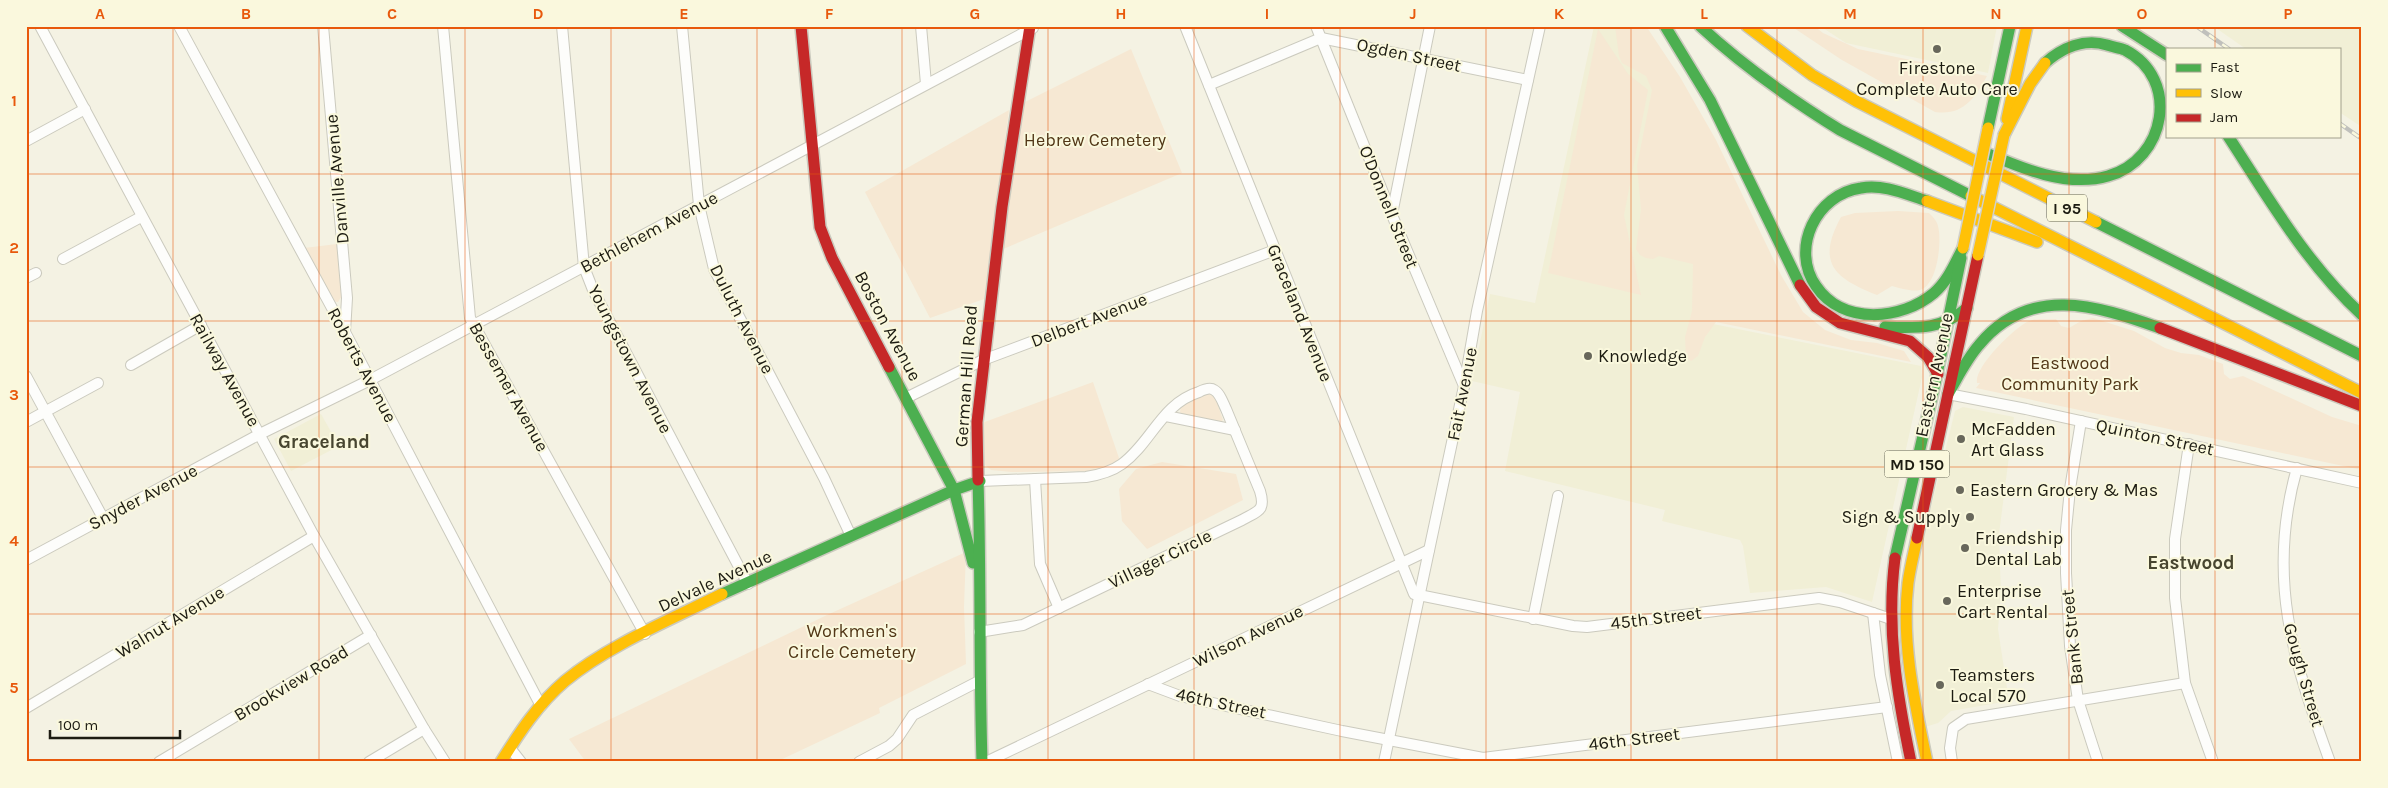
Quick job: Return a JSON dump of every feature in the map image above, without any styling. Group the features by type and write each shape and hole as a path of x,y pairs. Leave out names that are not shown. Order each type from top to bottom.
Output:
{"main road":[{"name":"Boston Avenue","path":"801,26 818,213 824,237 832,258 954,490 971,552 979,632"},
{"path":"1665,26 1710,100 1805,294 1828,316 1840,323 1910,341 1928,357 1938,374"},
{"name":"I 95","path":"1700,26 1726,51 1760,78 1794,102 1840,130 2362,393"},
{"name":"I 95","path":"1747,26 1778,51 1856,102 2362,356"},
{"name":"Eastern Avenue","path":"1911,762 1895,677 1891,619 1892,588 1897,554 1949,323 2010,26"},
{"name":"Eastern Avenue","path":"1927,762 1913,697 1907,652 1906,608 1914,547 2027,26"},
{"path":"2122,26 2166,54"},
{"name":"German Hill Road","path":"982,762 979,632 982,577 977,422 1002,207 1032,28"},
{"path":"1778,51 1860,94 2006,162 2026,169 2073,178 2110,176 2128,168 2143,156 2154,140 2159,127 2162,111 2160,95 2145,65 2133,54 2106,44 2091,42 2075,44 2063,50 2040,69 2030,84 2004,136"},
{"path":"2229,138 2317,267 2338,293 2362,315"},
{"path":"1963,248 1944,281 1922,303 1888,315 1872,316 1845,310 1824,296 1814,283 1808,268 1806,253 1808,237 1813,222 1829,201 1854,189 1880,187 1954,209 2147,286"},
{"path":"1948,394 1976,347 1989,333 2004,322 2021,313 2040,307 2074,304 2109,310 2362,406"},
{"path":"1854,327 1923,328 1949,323 1958,318 1966,308"},
{"name":"Delvale Avenue","path":"501,762 540,706 578,671 704,603 954,490 980,481"},
{"path":"1897,554 1902,563 1898,602 1906,608"},
{"path":"1891,619 1899,625 1904,674 1913,697"}],"street":[{"name":"Railway Avenue","path":"40,26 314,536 424,729 445,762"},
{"name":"Roberts Avenue","path":"179,26 345,332 540,706"},
{"name":"Danville Avenue","path":"324,26 347,298 345,332"},
{"name":"Bessemer Avenue","path":"443,26 470,318 645,634"},
{"name":"Youngstown Avenue","path":"562,26 584,267 592,290 748,584"},
{"name":"Duluth Avenue","path":"682,26 700,205 714,269 824,478 851,536"},
{"path":"921,26 926,84"},
{"name":"Graceland Avenue","path":"1185,26 1414,594 1419,595"},
{"name":"O'Donnell Street","path":"1316,26 1392,215 1464,386"},
{"path":"1392,215 1430,26"},
{"name":"Fait Avenue","path":"1384,762 1464,386 1477,311 1540,26"},
{"name":"Bethlehem Avenue","path":"260,434 370,380 1032,28"},
{"path":"1208,85 1321,38"},
{"name":"Ogden Street","path":"1321,38 1528,80"},
{"path":"26,141 85,109"},
{"path":"62,259 141,217"},
{"name":"Delbert Avenue","path":"906,398 983,360 1275,250"},
{"path":"26,278 36,273"},
{"path":"130,365 201,325"},
{"path":"26,376 103,518"},
{"path":"26,422 98,383"},
{"name":"Villager Circle","path":"979,632 1023,626 1260,510 1263,505 1260,492 1220,397 1214,390 1209,389 1180,400 1132,455 1114,469 1086,477 980,481"},
{"name":"Quinton Street","path":"1948,394 2189,444 2362,483"},
{"path":"1166,416 1235,430"},
{"name":"Bank Street","path":"2082,421 2070,489 2066,530 2070,646 2078,700 2098,762"},
{"name":"Snyder Avenue","path":"26,560 260,434"},
{"path":"2189,444 2175,539 2175,598 2185,683 2213,762"},
{"name":"Gough Street","path":"2297,468 2284,532 2284,580 2287,614 2291,639 2305,693 2330,762"},
{"path":"1035,479 1040,564 1059,608"},
{"path":"1533,619 1558,496"},
{"name":"Walnut Avenue","path":"26,708 314,536"},
{"name":"Wilson Avenue","path":"986,762 1429,550"},
{"name":"45th Street","path":"1419,595 1561,625 1587,627 1819,598 1840,602 1891,619"},
{"path":"1873,613 1880,674 1898,762"},
{"name":"Brookview Road","path":"159,762 371,635"},
{"path":"859,762 898,739 913,716 979,681"},
{"path":"1952,762 1950,748 1953,728 1966,719 2185,683"},
{"name":"46th Street","path":"1148,684 1180,696 1472,757 1496,758 1887,707"},
{"path":"369,762 424,729"},
{"path":"510,748 521,762"}],"shaded area":[{"path":"1594,26 1620,26 1680,89 1697,259 1713,324 1921,366 1922,377 1872,602 1826,587 1750,593 1743,546 1740,540 1662,521 1665,510 1505,471 1520,392 1472,381 1490,294 1535,303"},
{"path":"1820,26 1997,26 1988,73 1846,43"},
{"path":"2213,26 2362,26 2362,127 2340,113 2340,48 2245,48"},
{"path":"1963,407 2014,417 1999,534 2001,594 1998,629 2009,701 1951,711 1938,723 1925,727 1916,671 1912,605 1916,568 1955,411"},
{"path":"321,414 339,446 291,471 274,439"}],"green space":[{"path":"1615,26 1646,26 1680,77 1716,140 1781,275 1803,312 1825,330 1851,340 1877,343 1904,351 1911,362 1716,322 1705,337 1698,356 1691,361 1686,357 1685,337 1692,311 1693,264 1659,256 1653,259 1646,258 1640,255 1636,249 1641,209 1637,166 1652,90 1646,76 1622,63 1619,56"},
{"path":"1791,26 1814,26 1823,33 1858,49 1987,76 1967,104 1945,113 1935,112 1842,60"},
{"path":"1598,29 1628,74 1648,90 1624,215 1641,295 1548,273"},
{"name":"Hebrew Cemetery","path":"1131,49 1182,173 1001,250 1023,103"},
{"name":"Hebrew Cemetery","path":"1009,110 984,299 930,318 865,192"},
{"path":"1898,211 1929,213 1935,219 1939,233 1939,251 1935,271 1931,280 1920,290 1892,286 1877,295 1862,289 1840,275 1830,257 1830,246 1841,217 1855,213"},
{"path":"337,244 342,296 338,302 332,301 304,248"},
{"name":"Eastwood Community Park","path":"2093,318 2134,331 2165,348 2181,353 2199,355 2223,364 2224,374 2230,379 2243,376 2332,417 2362,426 2362,470 1976,388 1980,383 1977,383 1978,376 1988,358 2005,339 2022,325 2029,321 2056,319 2061,326 2069,328 2081,321"},
{"path":"1093,382 1120,461 1095,471 1012,472 991,470 985,465 982,423"},
{"path":"1209,394 1215,397 1223,420 1219,423 1182,416 1180,412 1181,406 1197,396"},
{"path":"1162,462 1236,474 1243,500 1147,549 1122,521 1119,489 1136,469"},
{"name":"Workmen's Circle Cemetery","path":"966,552 964,607 966,664 879,708 880,713 776,762 586,762 569,739 827,615"}],"railway":[{"path":"2196,26 2228,48"},
{"path":"2340,124 2362,139"}],"traffic: fast":[{"path":"1665,26 1710,100 1800,285"},
{"path":"1700,26 1767,81 1840,130 1971,196"},
{"path":"1988,128 2010,26"},
{"path":"2122,26 2166,54"},
{"path":"1984,152 2044,175 2077,180 2108,176 2128,167 2143,154 2154,137 2159,118 2160,98 2154,80 2143,63 2125,50 2098,43 2082,44 2066,49 2045,63"},
{"path":"2229,138 2289,230 2323,274 2362,315"},
{"path":"1927,201 1894,190 1878,187 1861,188 1845,192 1831,201 1820,212 1812,225 1807,240 1806,256 1809,271 1816,286 1828,299 1841,308 1857,313 1873,315 1906,309 1921,302 1939,288 1954,266 1963,248"},
{"path":"2096,222 2362,356"},
{"path":"1895,558 1936,379 1961,258"},
{"path":"1948,394 1979,345 1999,326 2019,313 2041,307 2064,305 2088,307 2112,312 2160,328"},
{"path":"1885,327 1907,328 1938,324 1958,315 1967,308"},
{"path":"889,367 954,490 973,563"},
{"path":"978,480 982,762"},
{"path":"722,594 954,490 980,481"}],"traffic: slow":[{"path":"1747,26 1812,75 1856,101 2096,222"},
{"path":"2007,119 2027,26"},
{"path":"2004,135 2030,84 2045,63"},
{"path":"1963,248 1988,128"},
{"path":"1978,255 2004,135"},
{"path":"1971,196 2362,393"},
{"path":"1927,201 2037,242"},
{"path":"1917,538 1908,583 1906,628 1910,673 1927,762"},
{"path":"501,762 538,709 555,690 582,668 620,645 722,594"}],"traffic: jam":[{"path":"801,26 820,227 832,258 889,367"},
{"path":"978,480 977,422 1002,207 1030,26"},
{"path":"1917,538 1978,255"},
{"path":"1800,285 1816,307 1840,323 1910,341 1928,357 1938,374"},
{"path":"2160,328 2362,406"},
{"path":"1895,558 1892,610 1894,661 1901,712 1911,762"}],"place":[{"name":"Firestone Complete Auto Care","path":"1937,49"},
{"name":"Knowledge","path":"1588,356"},
{"name":"McFadden Art Glass","path":"1961,439"},
{"name":"Eastern Grocery & Mas","path":"1960,490"},
{"name":"Sign & Supply","path":"1970,517"},
{"name":"Friendship Dental Lab","path":"1965,548"},
{"name":"Enterprise Cart Rental","path":"1947,601"},
{"name":"Teamsters Local 570","path":"1940,685"}],"district":[{"name":"Graceland","path":"324,441"},
{"name":"Eastwood","path":"2191,562"}]}
